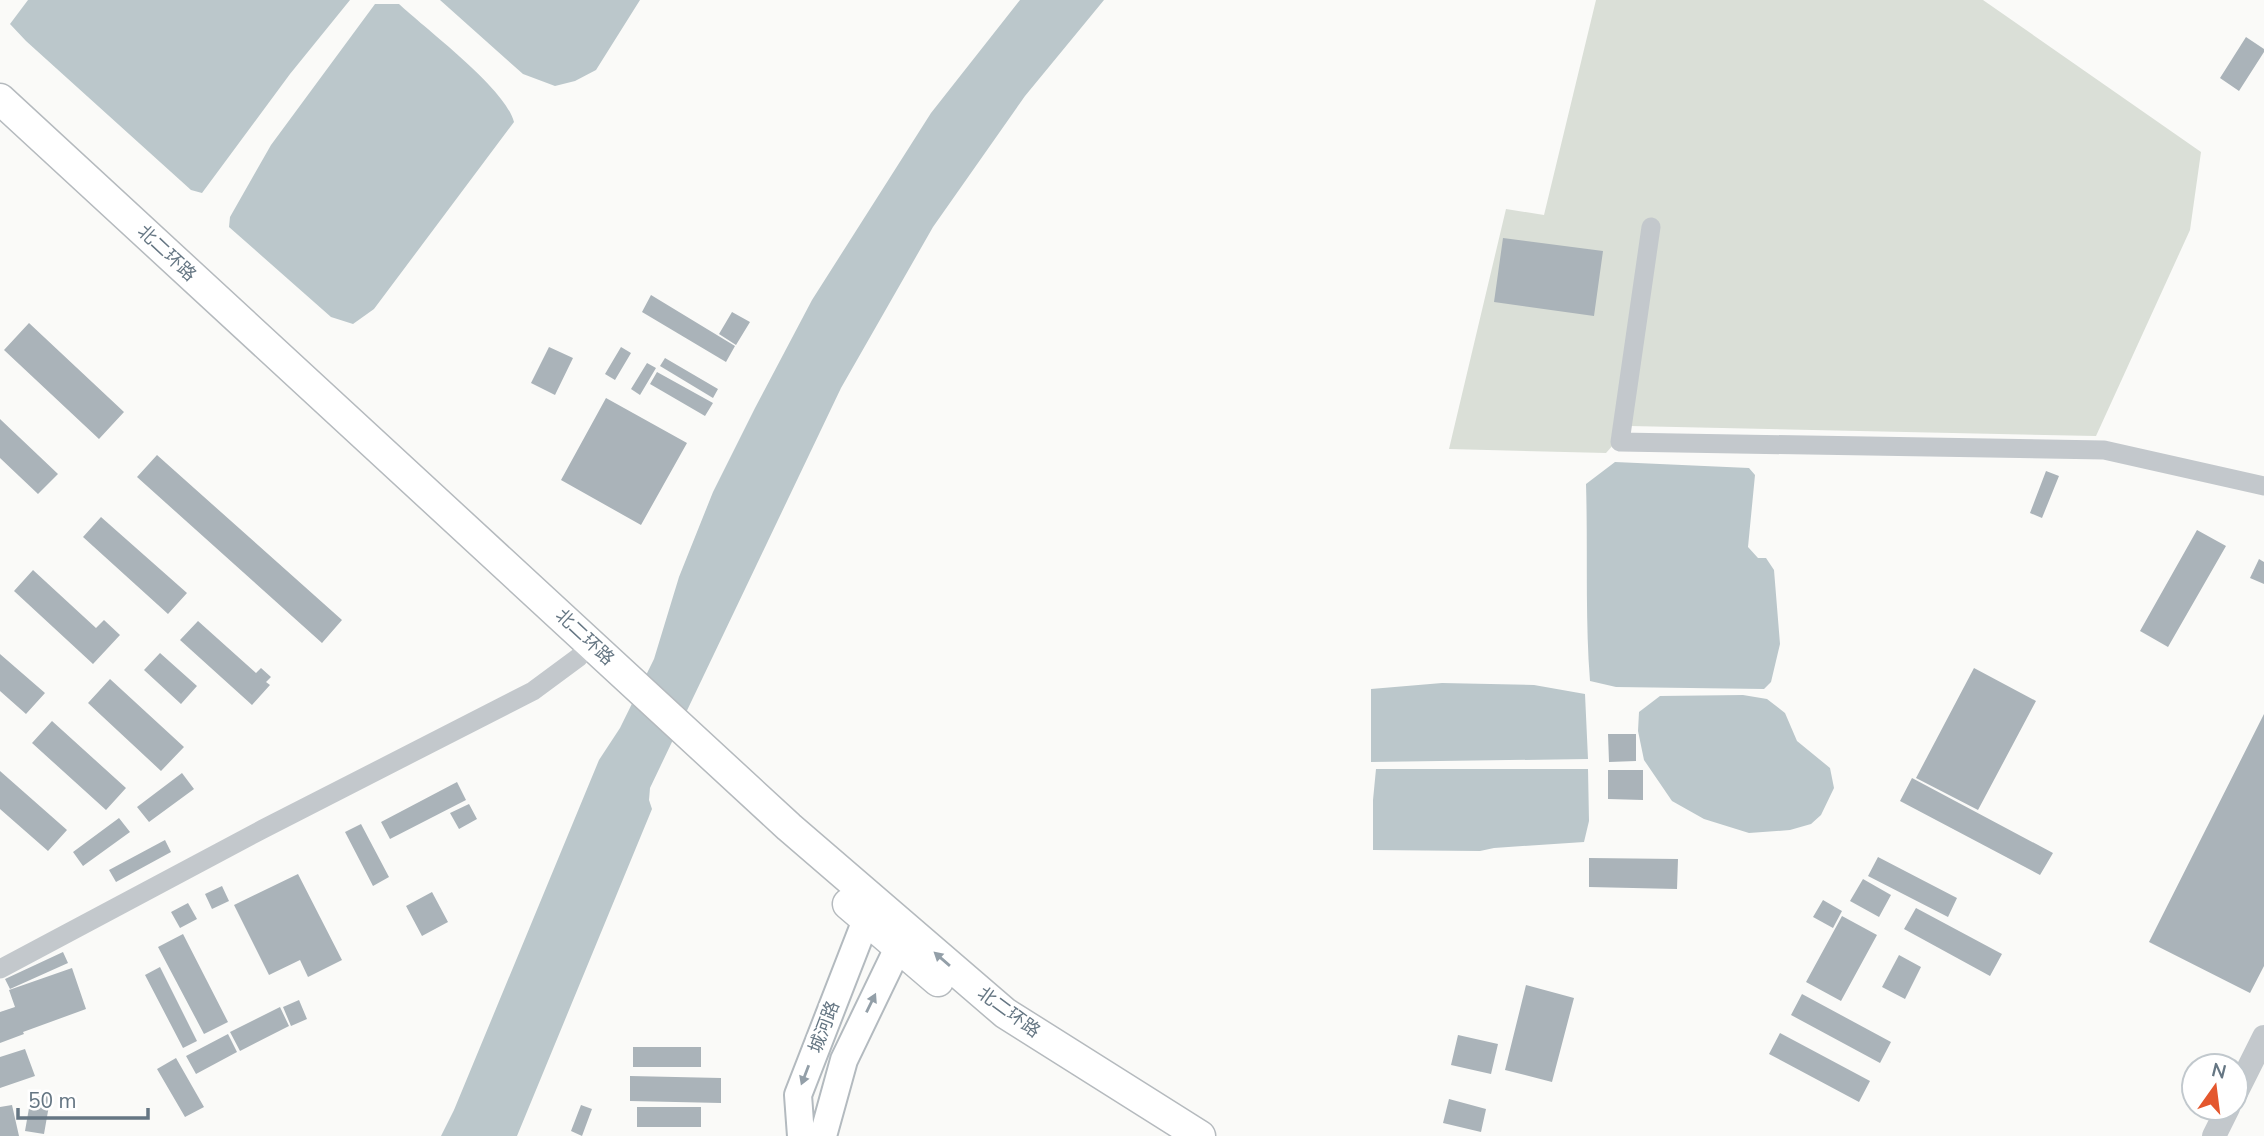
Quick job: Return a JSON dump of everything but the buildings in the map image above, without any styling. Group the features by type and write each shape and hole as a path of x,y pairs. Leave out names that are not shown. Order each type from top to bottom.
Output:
{"main road":[{"name":"北二环路","path":"0,99 692,748 866,920 994,1029 1160,1136"},
{"name":"北二环路","path":"0,125 579,657 608,671"},
{"name":"北二环路","path":"692,748 789,827 1005,1013 1200,1136"},
{"name":"城河路","path":"801,1136 798,1095 866,920"},
{"name":"城河路","path":"823,1136 844,1060 898,948"}],"street":[{"path":"1651,227 1620,442 2104,450 2264,486"},
{"path":"0,969 251,835 533,691 579,657"},
{"path":"2250,1065 2264,1037"}],"shaded area":[{"path":"28,0 350,0 290,74 202,193 191,190 10,24"},
{"path":"440,0 640,0 596,70 575,81 555,86 523,74"},
{"path":"1020,0 1104,0 1025,96 933,227 841,388 650,788 649,800 652,809 517,1136 441,1136 599,760 620,728 654,659 679,577 713,492 755,408 812,300 931,113"},
{"path":"1596,0 1983,0 2201,152 2190,230 2096,436 1630,426 1606,453 1449,449 1506,209 1544,215"},
{"path":"375,4 399,4 497,93 514,122 374,309 353,324 331,317 229,227 230,217 271,145"},
{"path":"1615,462 1749,468 1755,475 1748,547 1758,558 1766,558 1774,570 1780,644 1771,682 1764,689 1616,687 1590,681 1586,484"},
{"path":"1442,683 1534,685 1585,694 1588,759 1371,762 1371,689"},
{"path":"1743,695 1767,699 1785,713 1797,741 1830,768 1834,788 1821,815 1811,824 1790,830 1749,833 1704,819 1672,801 1644,760 1638,731 1639,712 1660,696"},
{"path":"1376,769 1588,769 1589,821 1584,842 1480,851 1373,850"}]}
